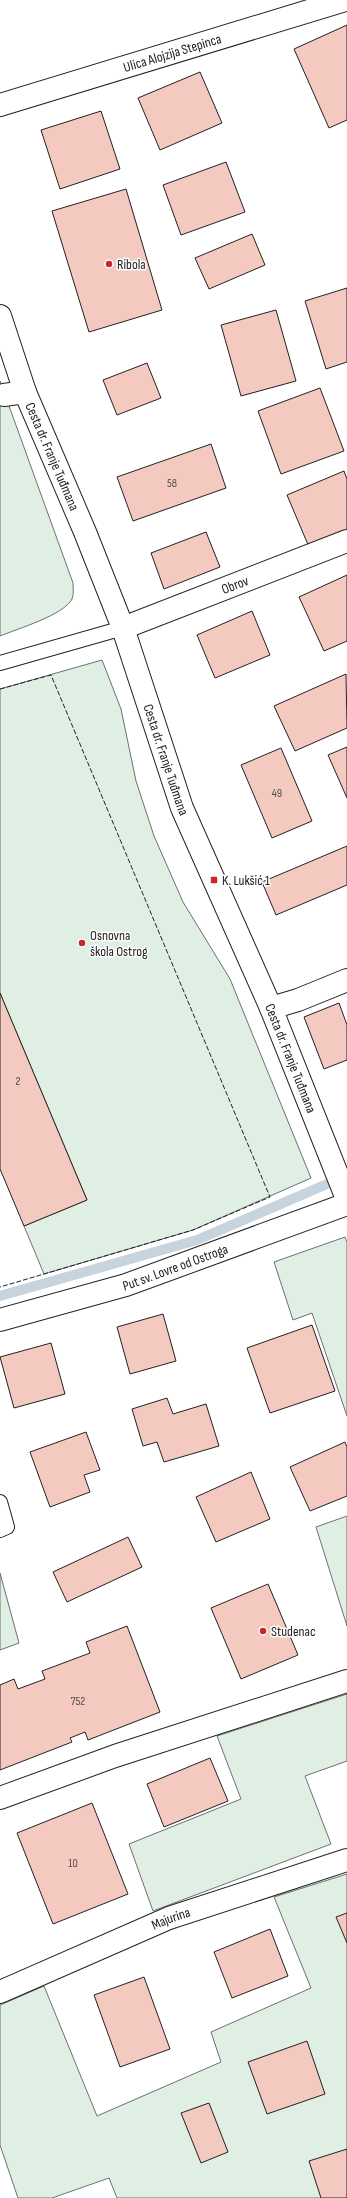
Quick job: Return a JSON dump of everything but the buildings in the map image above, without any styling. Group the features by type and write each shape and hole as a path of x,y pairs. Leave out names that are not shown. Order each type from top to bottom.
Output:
{"street":[{"name":"Ulica Alojzija Stepinca","path":"0,105 345,0"},
{"name":"Cesta dr. Franje Tuđmana","path":"0,316 15,393 86,532 123,628 182,808 270,1008 347,1199"},
{"name":"Obrov","path":"123,628 347,542"},
{"path":"270,1008 298,1000 347,980"},
{"name":"Put sv. Lovre od Ostroga","path":"0,1320 126,1285 347,1204"},
{"path":"0,1798 115,1756 347,1681"},
{"name":"Majurina","path":"0,1992 169,1918 347,1860"}],"lane":[{"path":"0,663 123,628"},
{"path":"0,1502 6,1527 0,1530"}],"green space":[{"path":"0,381 73,583 73,595 72,599 60,611 0,636"},
{"name":"Osnovna škola Ostrog","path":"102,660 121,709 136,781 154,836 183,902 230,979 311,1178 193,1230 44,1274 24,1226 87,1200 0,993 0,689"},
{"path":"345,1237 347,1242 347,1416 312,1313 293,1320 274,1262"},
{"path":"347,1516 347,1626 316,1527"},
{"path":"0,1573 19,1643 0,1650"},
{"path":"347,1694 347,1761 305,1776 331,1844 153,1911 129,1844 241,1799 217,1736"},
{"path":"347,1874 347,2198 117,2198 109,2178 52,2198 18,2198 0,2145 0,2005 44,1986 97,2116 221,2062 211,2032 311,1988 274,1897"}],"waterway":[{"path":"0,1296 197,1240 327,1184"}],"fence":[{"path":"0,689 51,675 270,1197 193,1230 0,1287"}],"place":[{"name":"Ribola","path":"109,264"},
{"name":"K. Lukšić 1","path":"214,880"},
{"name":"Osnovna škola Ostrog","path":"82,943"},
{"name":"Studenac","path":"263,1631"}]}
